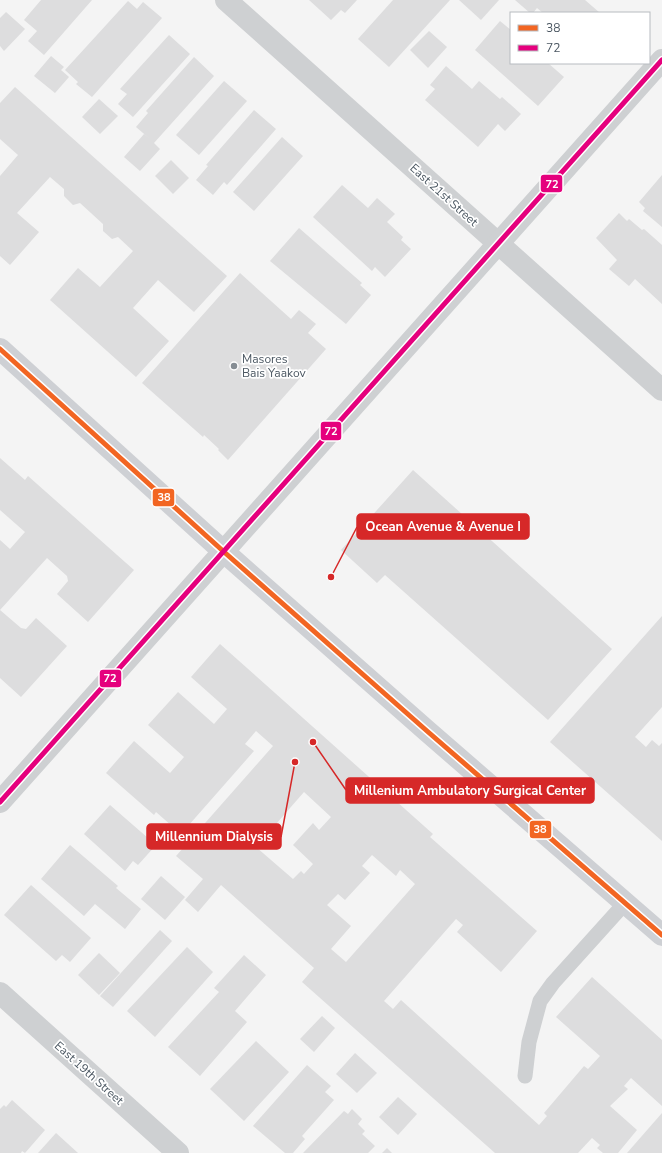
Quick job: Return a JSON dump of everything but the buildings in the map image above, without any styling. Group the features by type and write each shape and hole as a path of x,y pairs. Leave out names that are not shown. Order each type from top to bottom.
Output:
{"main road":[{"path":"0,349 223,551 662,935"}],"street":[{"name":"East 21st Street","path":"226,0 662,390"},
{"path":"0,802 662,60"},
{"name":"East 19th Street","path":"0,994 178,1153"}],"lane":[{"path":"525,1076 529,1042 540,1001 553,983 626,902"}],"transit line":[{"name":"72","path":"0,802 662,60"},
{"name":"38","path":"0,349 223,551 662,935"}],"place":[{"name":"Masores Bais Yaakov","path":"234,366"},
{"name":"Ocean Avenue & Avenue I","path":"331,577"},
{"name":"Millenium Ambulatory Surgical Center","path":"313,742"},
{"name":"Millennium Dialysis","path":"295,762"}]}
